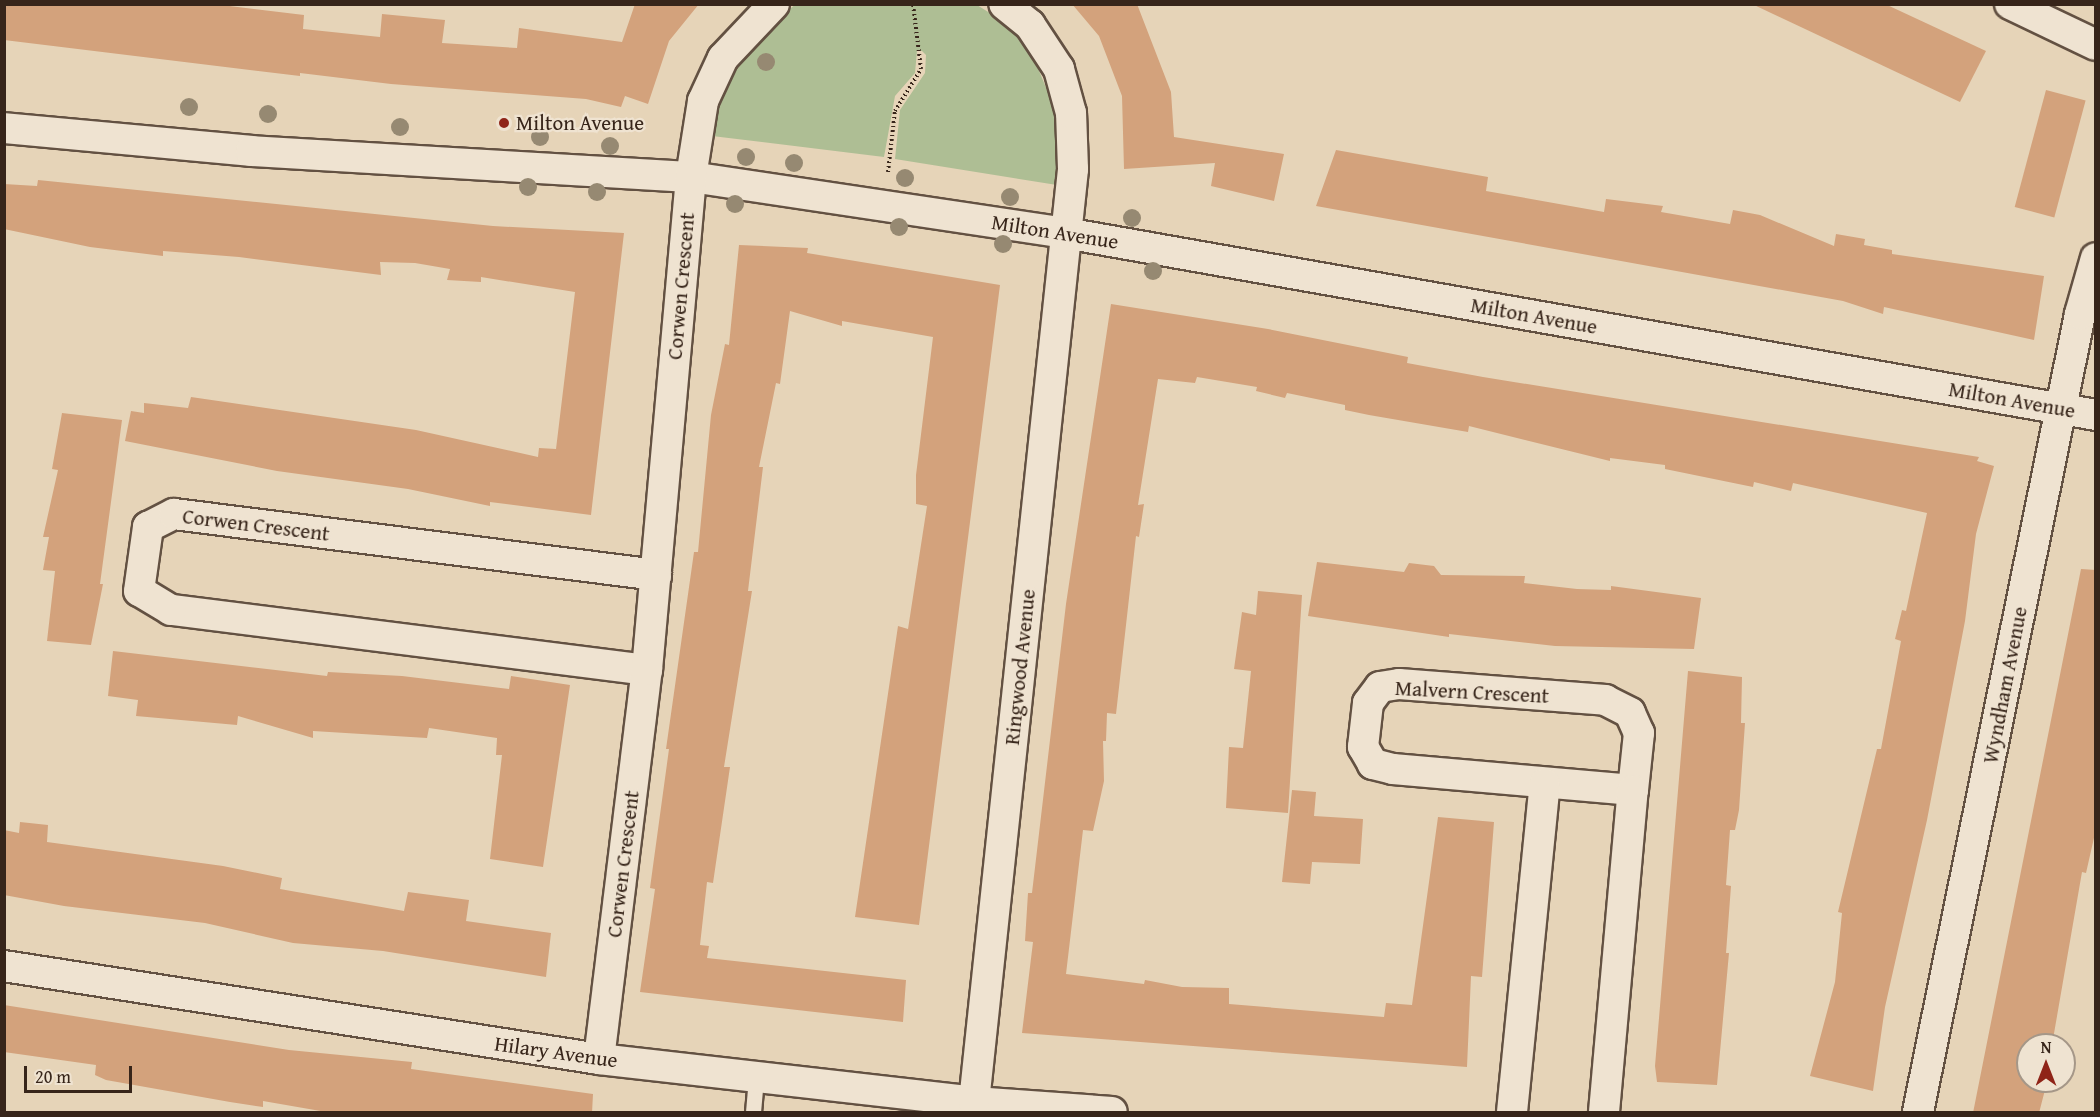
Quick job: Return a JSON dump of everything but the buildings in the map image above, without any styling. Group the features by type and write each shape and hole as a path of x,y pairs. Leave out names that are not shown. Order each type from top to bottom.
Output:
{"street":[{"name":"Corwen Crescent","path":"599,1059 647,670 691,177 703,101 723,58 774,4"},
{"name":"Ringwood Avenue","path":"974,1102 1073,169 1071,113 1059,69 1030,25 1004,4"},
{"path":"2010,4 2096,45"},
{"name":"Milton Avenue","path":"4,128 251,151 691,177 1065,233 2096,415"},
{"name":"Wyndham Avenue","path":"1918,1113 2061,409 2096,258"},
{"name":"Corwen Crescent","path":"647,670 171,610 139,591 148,527 174,514 656,576"},
{"name":"Malvern Crescent","path":"1604,1113 1634,790 1638,733 1630,713 1605,700 1400,684 1380,687 1368,703 1363,747 1373,764 1393,769 1634,790"},
{"path":"1512,1113 1545,784"},
{"name":"Hilary Avenue","path":"4,966 599,1059 974,1102 1112,1113"}],"lane":[{"path":"753,1113 756,1077"}],"path":[{"path":"884,206 895,111 921,69 913,4"}],"green space":[{"path":"796,4 977,5 1009,25 1035,61 1054,107 1059,125 1057,185 895,159 900,110 925,73 926,55 922,51 917,51 915,73 895,96 884,157 712,136 720,100 733,71 772,23"}],"place":[{"name":"Milton Avenue","path":"504,123"}]}
